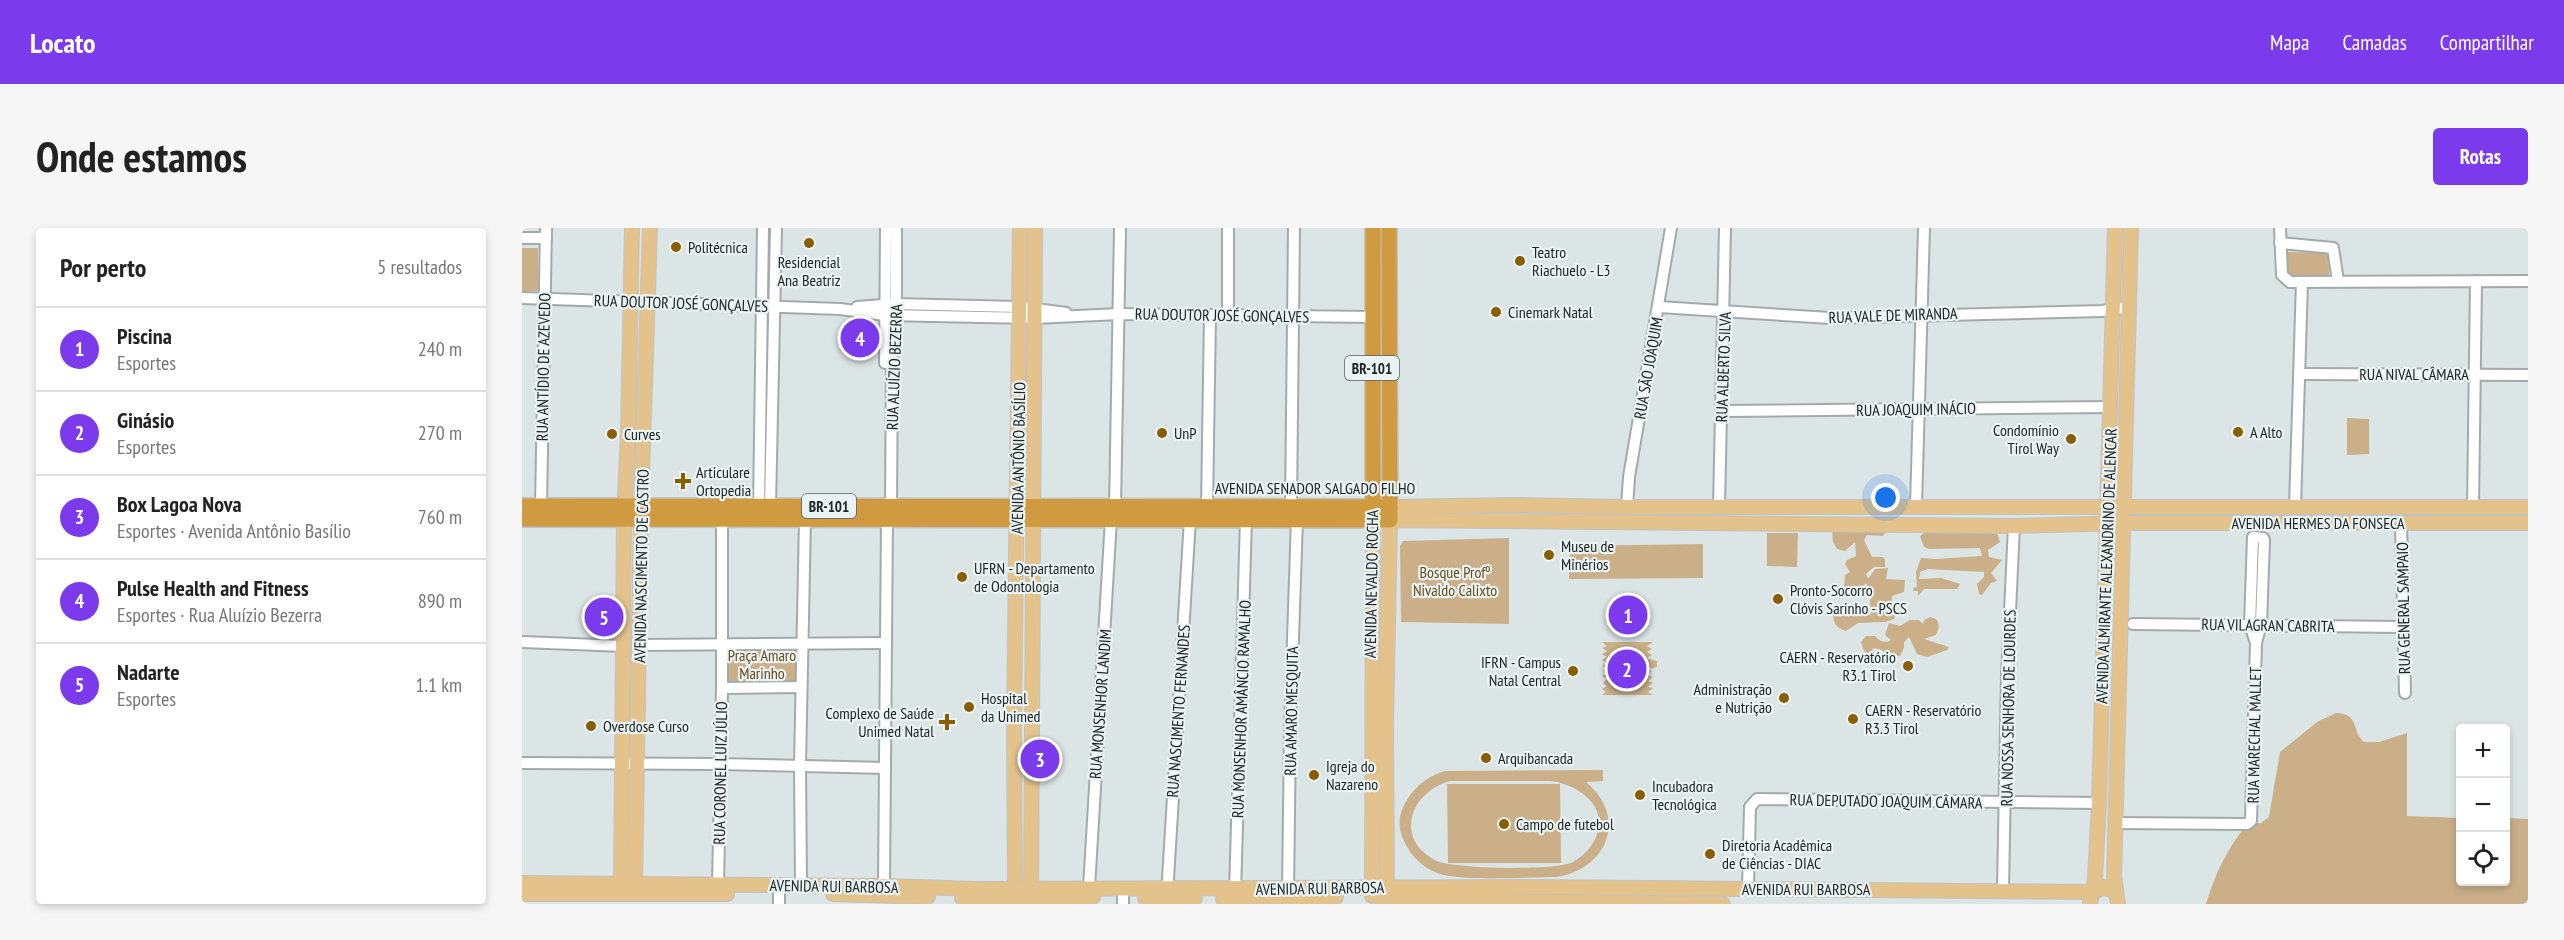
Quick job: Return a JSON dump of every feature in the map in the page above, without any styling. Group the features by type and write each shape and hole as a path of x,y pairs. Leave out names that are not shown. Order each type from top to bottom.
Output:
{"highway":[{"name":"AVENIDA NEVALDO ROCHA","path":"1373,228 1373,514"},
{"name":"AVENIDA NEVALDO ROCHA","path":"1389,228 1390,514"},
{"name":"AVENIDA SENADOR SALGADO FILHO","path":"522,506 624,512"},
{"name":"AVENIDA SENADOR SALGADO FILHO","path":"522,519 765,506 1034,514 1113,513 1206,506 1294,512 1390,514"},
{"name":"AVENIDA SENADOR SALGADO FILHO","path":"641,512 722,518 805,519 888,510"},
{"name":"AVENIDA SENADOR SALGADO FILHO","path":"1113,513 1190,519 1246,519 1294,512"}],"main road":[{"name":"AVENIDA NASCIMENTO DE CASTRO","path":"628,894 621,832 624,512 632,228"},
{"name":"AVENIDA NASCIMENTO DE CASTRO","path":"628,894 637,832 641,512 650,228"},
{"name":"AVENIDA ANTÔNIO BASÍLIO","path":"1020,228 1034,399 1031,897"},
{"name":"AVENIDA ANTÔNIO BASÍLIO","path":"1015,897 1020,372 1035,228"},
{"name":"AVENIDA ALMIRANTE ALEXANDRINO DE ALENCAR","path":"2094,886 2099,802 2110,407 2131,228"},
{"name":"AVENIDA ALMIRANTE ALEXANDRINO DE ALENCAR","path":"2115,234 2120,310 2125,507 2114,877 2116,898"},
{"path":"2115,234 2120,249 2126,250 2130,245"},
{"path":"1020,372 1034,399"},
{"path":"628,433 644,420"},
{"name":"AVENIDA SENADOR SALGADO FILHO","path":"1546,513 1627,507 2108,507"},
{"name":"AVENIDA HERMES DA FONSECA","path":"2108,507 2528,507"},
{"name":"AVENIDA SENADOR SALGADO FILHO","path":"1390,514 1546,513 2014,526 2107,523"},
{"name":"AVENIDA NEVALDO ROCHA","path":"1372,896 1373,514"},
{"name":"AVENIDA NEVALDO ROCHA","path":"1387,897 1386,721 1390,514"},
{"name":"AVENIDA HERMES DA FONSECA","path":"2107,523 2528,522"},
{"path":"621,832 637,832"},
{"path":"2079,891 2088,886 2110,883 2114,877"},
{"name":"AVENIDA RUI BARBOSA","path":"522,883 628,894"},
{"name":"AVENIDA RUI BARBOSA","path":"522,894 628,894 698,889 718,885 801,885 884,886 1015,897"},
{"name":"AVENIDA RUI BARBOSA","path":"1387,897 1534,887 2079,891 2094,886 2104,887 2116,898"},
{"path":"1532,903 1534,887"},
{"name":"AVENIDA RUI BARBOSA","path":"1031,897 1089,888 1167,897"},
{"path":"1549,904 1549,894 1553,888"},
{"path":"1706,903 1709,888"},
{"name":"AVENIDA RUI BARBOSA","path":"698,889 779,899 1031,897 1123,901 1167,897 1372,896 1477,903 1723,904"}],"street":[{"path":"764,228 762,306 767,358"},
{"path":"765,506 767,358 774,306 776,228"},
{"name":"RUA ALUÍZIO BEZERRA","path":"886,228 890,310"},
{"name":"RUA ALUÍZIO BEZERRA","path":"884,886 888,373 896,228"},
{"name":"RUA MONSENHOR LANDIM","path":"1089,888 1113,513 1120,228"},
{"path":"1228,228 1228,315"},
{"name":"RUA AMARO MESQUITA","path":"1288,897 1294,512 1294,228"},
{"name":"RUA SÃO JOAQUIM","path":"1627,507 1629,477 1671,228"},
{"name":"RUA ALBERTO SILVA","path":"1719,507 1725,228"},
{"path":"1916,507 1924,228"},
{"path":"2280,228 2283,275 2290,282 2528,281"},
{"path":"522,238 546,233"},
{"name":"RUA ANTÍDIO DE AZEVEDO","path":"541,506 546,233"},
{"path":"2280,243 2333,248 2338,281"},
{"path":"2473,507 2476,281"},
{"path":"2295,506 2302,282"},
{"name":"RUA DOUTOR JOSÉ GONÇALVES","path":"522,298 1072,314 1372,316"},
{"name":"RUA VALE DE MIRANDA","path":"1659,308 1830,318 2120,310"},
{"path":"1206,506 1210,315"},
{"name":"RUA NIVAL CÂMARA","path":"2299,374 2528,375"},
{"name":"RUA JOAQUIM INÁCIO","path":"1722,411 2110,407"},
{"name":"RUA CORONEL LUIZ JÚLIO","path":"718,885 722,688 722,518"},
{"path":"801,885 800,765 805,519"},
{"name":"RUA NASCIMENTO FERNANDES","path":"1167,897 1190,519"},
{"name":"RUA MONSENHOR AMÂNCIO RAMALHO","path":"1230,896 1246,519"},
{"name":"RUA GENERAL SAMPAIO","path":"2401,522 2405,693"},
{"name":"RUA NOSSA SENHORA DE LOURDES","path":"2003,889 2007,675 2014,526"},
{"name":"RUA MARECHAL MALLET","path":"2116,823 2247,824 2253,819 2256,643 2255,624 2253,537 2264,538 2255,624"},
{"name":"RUA VILAGRAN CABRITA","path":"2133,624 2403,627"},
{"path":"522,642 624,646"},
{"path":"640,645 722,642 885,643"},
{"path":"722,688 801,687"},
{"path":"522,763 800,765 885,768"},
{"name":"RUA DEPUTADO JOAQUIM CÂMARA","path":"1748,888 1750,807 1757,799 2099,802"}],"green space":[{"path":"522,248 538,248 538,291 522,292"},
{"path":"2286,252 2329,253 2329,277 2286,277"},
{"path":"2347,418 2369,419 2369,454 2347,455"},
{"path":"1832,530 1886,531 1883,536 1867,535 1864,540 1872,557 1883,557 1885,560 1885,567 1874,567 1866,574 1868,579 1875,569 1888,568 1886,579 1905,580 1904,592 1892,596 1892,601 1897,607 1894,619 1885,622 1858,623 1846,631 1836,624 1833,611 1841,604 1849,605 1852,609 1864,608 1871,616 1870,600 1873,596 1870,595 1866,583 1859,591 1844,588 1845,575 1850,572 1845,564 1847,560 1856,556 1855,542 1845,551 1837,549 1833,542"},
{"path":"1927,531 1997,533 2000,542 1988,550 1989,557 2002,560 1991,573 1997,581 1991,583 1982,595 1979,594 1977,584 1984,577 1984,572 1928,569 1920,572 1919,579 1941,578 1960,584 1957,589 1924,589 1918,596 1918,591 1914,591 1913,588 1917,587 1916,572 1921,558 1982,556 1980,548 1929,549 1924,547 1920,536"},
{"path":"1767,533 1798,533 1797,567 1767,566"},
{"name":"Bosque Profº Nivaldo Calixto","path":"1509,538 1509,624 1401,622 1400,546 1403,541"},
{"path":"1703,544 1703,578 1569,579 1570,546"},
{"path":"1930,617 1936,619 1938,628 1936,635 1924,639 1949,647 1947,650 1927,657 1917,654 1909,637 1904,642 1900,656 1874,648 1869,654 1864,651 1861,642 1866,636 1875,636 1884,642 1891,640 1885,635 1889,623 1900,626 1910,620 1919,620 1923,624 1924,620"},
{"path":"1602,642 1653,642 1647,646 1652,649 1647,652 1652,655 1647,658 1657,661 1657,667 1648,669 1652,671 1648,675 1653,677 1648,681 1653,683 1648,687 1653,688 1648,692 1653,695 1602,695 1606,692 1602,689 1607,686 1603,683 1607,679 1602,676 1607,673 1603,671 1607,668 1602,666 1607,663 1602,660 1607,657 1602,654 1607,651 1602,648 1607,646"},
{"name":"Praça Amaro Marinho","path":"799,645 799,681 726,684 727,648"},
{"path":"2336,713 2349,716 2364,742 2379,742 2407,733 2407,816 2456,818 2456,886 2510,886 2510,818 2528,819 2528,904 2206,904 2222,862 2240,833 2247,824 2261,823 2269,817 2280,752 2317,722"},
{"path":"1603,770 1603,781 1586,782 1599,796 1606,810 1609,825 1600,852 1575,872 1557,877 1478,878 1437,873 1417,860 1410,851 1401,833 1400,822 1405,803 1414,790 1431,777 1445,771","holes":["1450,781 1550,781 1567,785 1584,794 1596,808 1599,817 1598,832 1593,842 1573,862 1527,868 1447,864 1423,852 1415,841 1411,829 1412,817 1425,795 1436,787"]},
{"name":"Campo de futebol","path":"1447,784 1560,784 1561,863 1448,863"}],"water":[{"path":"1613,606 1643,607 1643,622 1614,622"}],"place":[{"name":"Residencial Ana Beatriz","path":"809,243"},
{"name":"Politécnica","path":"676,247"},
{"name":"Teatro Riachuelo - L3","path":"1520,261"},
{"name":"Cinemark Natal","path":"1496,312"},
{"name":"Pulse Health and Fitness","path":"860,338"},
{"name":"A Alto","path":"2238,432"},
{"name":"UnP","path":"1162,433"},
{"name":"Curves","path":"612,434"},
{"name":"Condomínio Tirol Way","path":"2071,439"},
{"name":"Articulare Ortopedia","path":"683,481"},
{"name":"Museu de Minérios","path":"1549,555"},
{"name":"UFRN - Departamento de Odontologia","path":"962,577"},
{"name":"Pronto-Socorro Clóvis Sarinho - PSCS","path":"1778,599"},
{"name":"Piscina","path":"1628,615"},
{"name":"Nadarte","path":"604,617"},
{"name":"CAERN - Reservatório R3.1 Tirol","path":"1908,666"},
{"name":"Ginásio","path":"1627,669"},
{"name":"IFRN - Campus Natal Central","path":"1573,671"},
{"name":"Administração e Nutrição","path":"1784,698"},
{"name":"Hospital da Unimed","path":"969,707"},
{"name":"CAERN - Reservatório R3.3 Tirol","path":"1853,719"},
{"name":"Complexo de Saúde Unimed Natal","path":"947,722"},
{"name":"Overdose Curso","path":"591,726"},
{"name":"Arquibancada","path":"1486,758"},
{"name":"Box Lagoa Nova","path":"1040,759"},
{"name":"Igreja do Nazareno","path":"1314,775"},
{"name":"Incubadora Tecnológica","path":"1640,795"},
{"name":"Campo de futebol","path":"1504,824"},
{"name":"Diretoria Acadêmica de Ciências - DIAC","path":"1710,854"}]}
